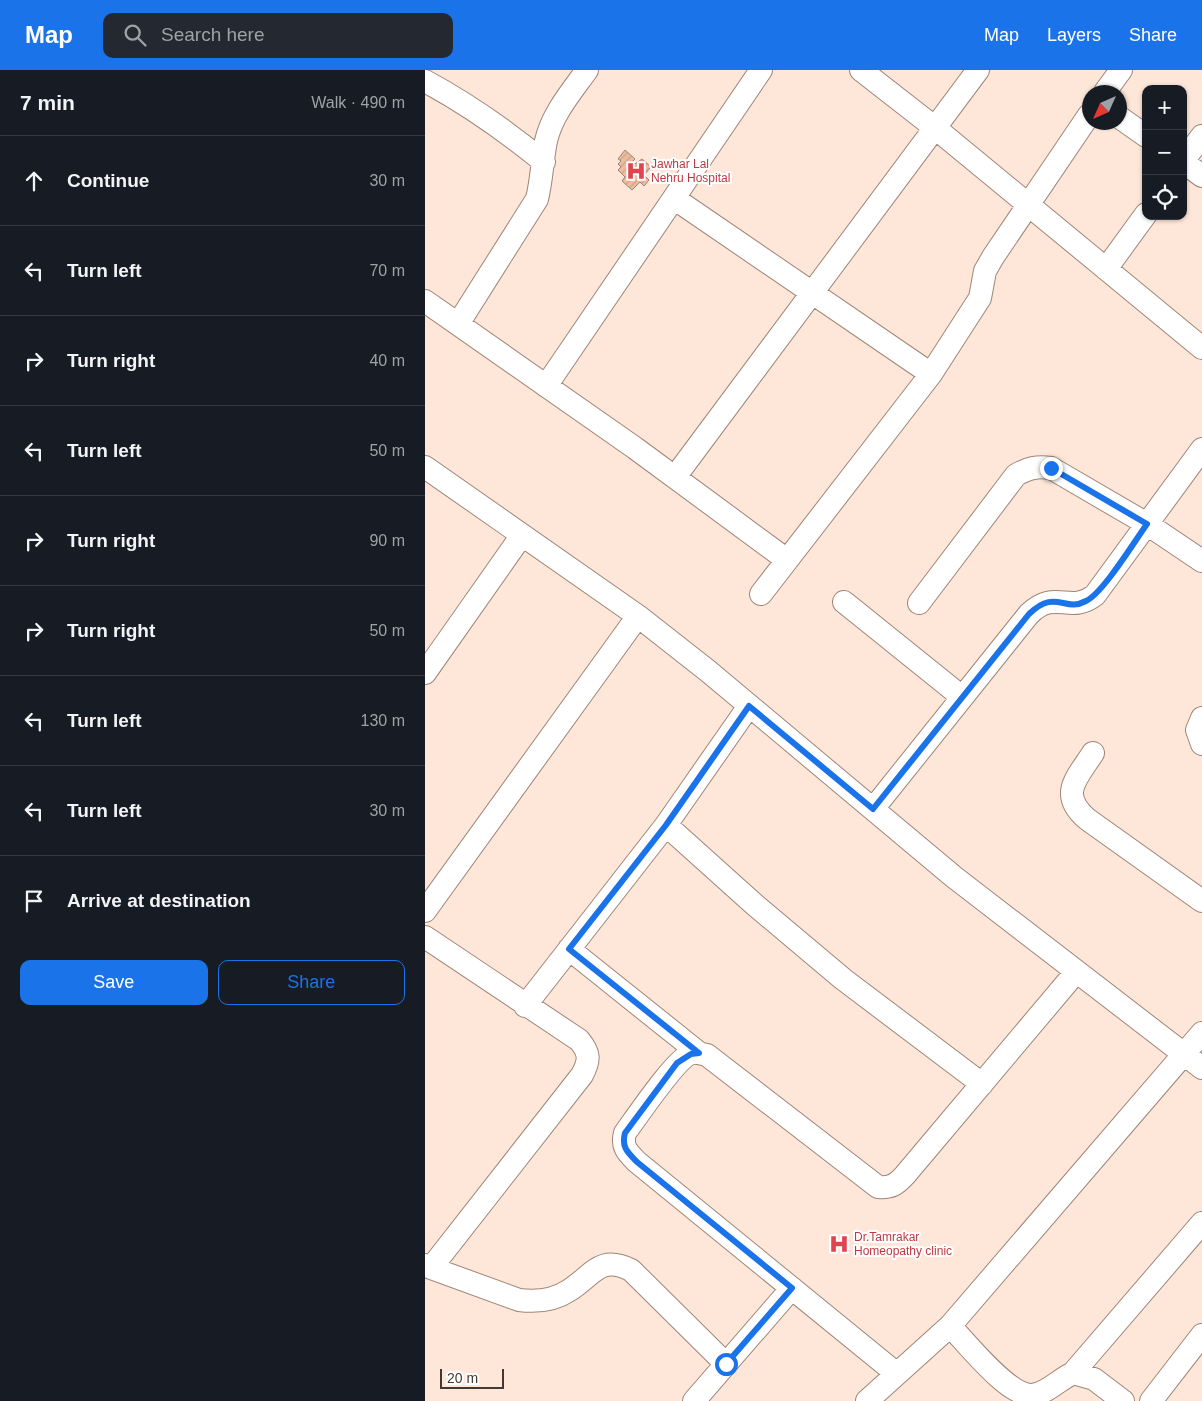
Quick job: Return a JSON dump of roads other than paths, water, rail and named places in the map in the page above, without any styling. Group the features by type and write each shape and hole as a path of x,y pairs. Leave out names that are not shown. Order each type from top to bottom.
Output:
{"street":[{"path":"458,324 537,199 547,140 553,124 565,102 587,70"},
{"path":"546,386 761,70"},
{"path":"861,70 934,127 1202,348"},
{"path":"675,478 978,70"},
{"path":"1110,85 1121,70"},
{"path":"425,81 457,98 506,130 544,162"},
{"path":"1127,123 1142,133"},
{"path":"761,594 931,374 980,298 985,271 1027,204 1082,125"},
{"path":"1187,157 1202,136"},
{"path":"1187,165 1202,176"},
{"path":"675,199 931,374"},
{"path":"1106,269 1142,220"},
{"path":"425,301 675,478 787,560"},
{"path":"873,809 962,696 1037,606 1054,600 1078,604 1095,595 1202,449"},
{"path":"425,467 638,616 954,877 1193,1061"},
{"path":"919,604 1016,475 1027,468 1051,468 1147,524 1202,561"},
{"path":"425,673 522,535"},
{"path":"844,602 962,696"},
{"path":"425,911 638,616"},
{"path":"525,1006 666,825 749,706"},
{"path":"1202,718 1197,730 1202,744"},
{"path":"1093,753 1073,785 1071,793 1075,806 1087,819 1202,901"},
{"path":"666,825 755,905 843,979 981,1084"},
{"path":"425,937 525,1006 579,1040 589,1054 589,1063 582,1075 503,1178 428,1267 519,1300 534,1302 551,1299 567,1292 599,1266 618,1263 631,1270 726,1364"},
{"path":"569,949 699,1053"},
{"path":"897,1374 637,1162 625,1148 623,1140 625,1133 677,1063 691,1054 699,1053 707,1055 878,1187 895,1185 1076,972"},
{"path":"867,1401 950,1326 1193,1061 1202,1033"},
{"path":"950,1326 1007,1384 1020,1393 1032,1395 1043,1392 1073,1373 1202,1223"},
{"path":"695,1401 792,1288"},
{"path":"1151,1401 1202,1335"},
{"path":"1073,1373 1094,1379 1123,1401"}],"place":[{"name":"Jawhar Lal Nehru Hospital","path":"636,171"},
{"name":"Dr.Tamrakar Homeopathy clinic","path":"839,1244"}]}
